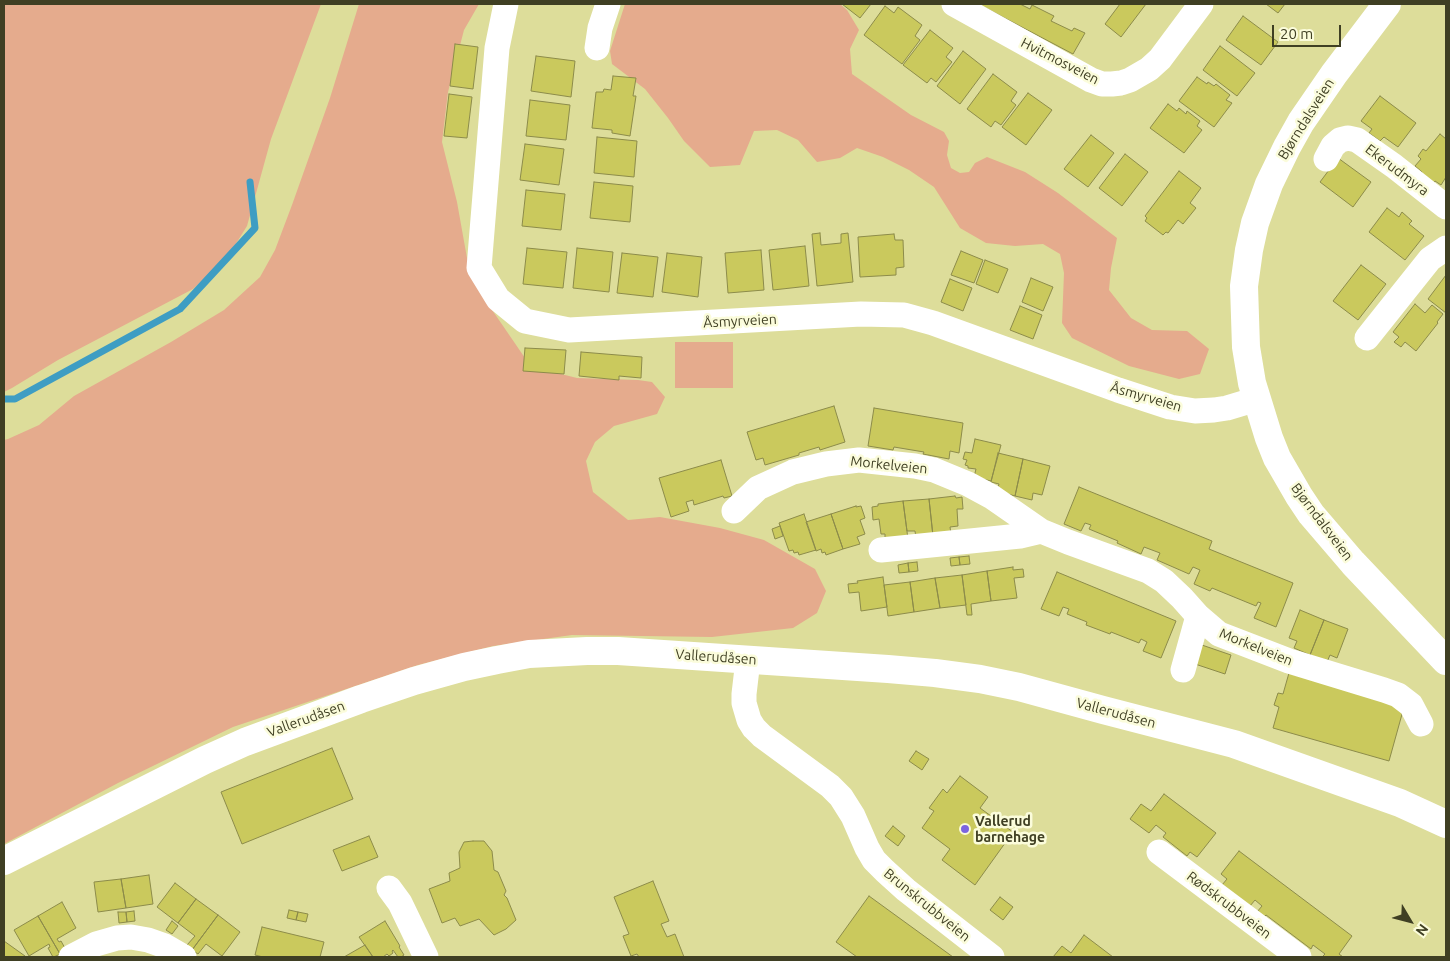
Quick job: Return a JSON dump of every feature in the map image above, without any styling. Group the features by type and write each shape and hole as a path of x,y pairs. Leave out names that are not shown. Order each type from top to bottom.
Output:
{"street":[{"path":"597,48 600,28 608,4"},
{"name":"Hvitmosveien","path":"954,4 1091,80 1102,84 1112,84 1130,80 1149,69 1160,59 1201,4"},
{"name":"Bjørndalsveien","path":"1387,4 1334,74 1301,122 1278,165 1259,210 1249,250 1244,286 1246,347 1252,383 1266,429 1277,458 1291,484 1311,514 1353,563 1446,660"},
{"name":"Åsmyrveien","path":"504,13 497,48 479,268 498,300 525,321 568,330 861,314 904,315 933,323 1127,394 1170,407 1195,411 1214,410 1257,399"},
{"name":"Ekerudmyra","path":"1326,159 1333,146 1340,140 1348,138 1357,140 1446,207"},
{"path":"1367,338 1430,258 1446,248"},
{"name":"Morkelveien","path":"734,511 758,488 793,472 826,464 859,460 934,470 949,475 992,497 1041,531 1148,571 1170,587 1198,616 1219,634 1289,661 1398,695 1411,705 1421,724"},
{"path":"882,550 1020,536 1041,531"},
{"path":"1183,670 1198,616"},
{"name":"Vallerudåsen","path":"4,861 144,789 245,742 361,699 414,681 496,660 529,654 571,652 618,651 935,673 980,679 1019,687 1234,744 1400,803 1446,824"},
{"name":"Brunskrubbveien","path":"748,660 744,703 749,720 754,728 762,736 830,786 841,797 850,811 867,848 874,860 884,871 992,957"},
{"name":"Rødskrubbveien","path":"1159,852 1300,957"},
{"path":"389,888 400,903 426,957"},
{"path":"72,957 96,944 117,938 131,937 165,946 184,957"}],"shaded area":[{"path":"4,4 321,4 271,139 247,226 227,258 193,289 58,360 4,392"},
{"path":"359,4 479,4 464,30 448,92 442,142 457,202 467,258 488,304 525,358 541,369 577,378 652,382 665,397 657,414 614,426 595,442 586,461 593,492 628,520 660,517 720,528 764,540 815,569 826,591 817,613 793,628 712,637 572,635 493,646 418,665 233,727 118,783 4,844 4,440 39,425 74,396 224,310 260,277 275,250 292,205 330,98"},
{"path":"625,4 840,4 847,10 859,30 850,49 852,74 911,115 944,132 949,141 947,155 951,168 960,173 969,172 975,163 987,157 1025,172 1058,193 1117,238 1109,290 1131,318 1152,330 1187,331 1209,349 1200,374 1179,379 1129,366 1072,338 1062,323 1064,273 1060,254 1043,244 1015,246 986,243 960,228 934,187 909,170 883,157 857,148 840,158 817,162 798,140 777,130 754,131 740,165 710,167 684,141 645,89 612,64 610,51"},
{"path":"675,342 733,342 733,388 675,388"}],"building":[{"path":"842,4 871,4 860,18"},
{"path":"978,4 1020,4 1030,9 1032,5 1054,16 1051,21 1072,31 1074,28 1085,33 1073,54"},
{"path":"1120,4 1146,4 1121,37 1105,24"},
{"path":"1266,4 1285,4 1278,13"},
{"path":"885,6 894,13 898,7 922,25 915,36 920,40 902,64 864,35"},
{"path":"1243,16 1278,42 1261,65 1226,40"},
{"path":"930,30 953,48 946,57 952,62 936,82 931,78 927,83 903,65"},
{"path":"455,44 478,47 473,89 450,86"},
{"path":"1220,46 1255,73 1237,96 1203,70"},
{"path":"963,51 986,69 960,104 937,86"},
{"path":"536,56 575,61 571,97 531,91"},
{"path":"993,74 1017,92 1011,101 1016,105 1001,125 995,121 991,127 967,109"},
{"path":"613,76 636,78 633,96 636,96 630,136 612,133 612,130 592,128 596,92 603,92 604,89 611,90"},
{"path":"1197,77 1207,84 1208,82 1214,86 1216,84 1230,95 1226,100 1232,103 1214,127 1179,101"},
{"path":"1028,93 1052,110 1026,145 1002,127"},
{"path":"449,94 472,97 467,138 444,136"},
{"path":"1380,96 1416,123 1398,147 1384,137 1380,141 1369,133 1372,129 1361,121"},
{"path":"530,100 570,105 566,140 526,136"},
{"path":"1168,104 1177,111 1179,108 1186,114 1187,111 1200,121 1197,126 1202,130 1184,153 1150,128"},
{"path":"1440,134 1446,139 1446,177 1441,185 1435,181 1432,186 1419,176 1422,172 1415,166 1421,159 1418,156 1423,149 1426,151"},
{"path":"1091,135 1114,153 1088,187 1064,169"},
{"path":"597,137 637,141 634,177 594,173"},
{"path":"525,144 564,149 559,185 520,180"},
{"path":"1125,154 1148,172 1122,206 1099,188"},
{"path":"1338,158 1371,182 1353,207 1320,182"},
{"path":"1179,171 1201,188 1190,203 1196,208 1183,224 1178,220 1168,233 1166,232 1163,235 1145,221 1147,218 1145,216"},
{"path":"594,182 633,186 630,222 590,218"},
{"path":"526,190 565,194 561,230 522,226"},
{"path":"1387,208 1399,217 1402,212 1412,221 1409,224 1424,236 1405,260 1369,232"},
{"path":"820,233 821,245 841,243 841,234 848,233 853,282 817,286 812,234"},
{"path":"894,234 895,240 903,240 904,267 896,268 896,275 860,277 858,237"},
{"path":"805,246 809,286 773,290 769,250"},
{"path":"527,248 567,252 563,288 523,284"},
{"path":"577,248 613,252 609,292 573,288"},
{"path":"761,250 764,290 728,293 725,253"},
{"path":"961,251 983,260 974,283 951,275"},
{"path":"622,253 658,257 653,297 617,293"},
{"path":"667,253 702,257 698,297 662,292"},
{"path":"985,260 1008,269 998,293 976,284"},
{"path":"1361,265 1386,284 1358,320 1333,301"},
{"path":"1446,275 1446,313 1428,299"},
{"path":"1031,278 1053,287 1043,311 1022,302"},
{"path":"950,279 972,288 963,311 941,302"},
{"path":"1415,304 1425,313 1432,305 1443,314 1416,351 1405,342 1401,347 1394,342 1399,337 1393,332"},
{"path":"1020,306 1042,315 1033,339 1010,330"},
{"path":"525,348 566,350 564,374 523,371"},
{"path":"581,352 642,357 641,378 619,376 619,380 579,376"},
{"path":"834,406 845,442 820,450 819,447 765,465 763,458 756,460 747,432"},
{"path":"874,408 963,423 959,453 950,451 949,459 923,454 924,452 894,447 893,450 868,446"},
{"path":"975,439 1001,445 991,481 974,477 976,469 968,468 965,465 967,460 963,459 965,452 972,453"},
{"path":"998,453 1023,459 1015,496 997,491 999,484 991,482"},
{"path":"1023,459 1050,466 1042,495 1033,493 1032,500 1015,496"},
{"path":"721,460 732,496 724,498 723,496 694,505 693,500 686,502 689,511 671,517 659,478"},
{"path":"1079,487 1212,541 1209,549 1293,583 1276,627 1254,618 1261,603 1258,602 1256,606 1212,588 1210,591 1194,584 1200,570 1193,567 1189,574 1157,560 1160,553 1144,547 1141,554 1117,543 1118,541 1089,529 1091,525 1085,523 1081,531 1064,524"},
{"path":"955,496 956,498 962,497 963,509 957,509 958,526 950,527 951,534 933,536 929,499"},
{"path":"929,499 933,536 916,538 915,531 907,531 903,501"},
{"path":"903,501 908,539 885,539 885,534 881,534 879,519 873,520 872,507 878,506 878,504"},
{"path":"861,506 865,518 860,520 865,534 857,537 860,544 843,549 831,514"},
{"path":"804,514 816,550 799,555 798,552 794,553 793,550 789,551 779,523"},
{"path":"831,514 843,549 826,555 825,552 822,553 821,549 816,551 806,522"},
{"path":"780,526 783,536 775,539 772,529"},
{"path":"969,556 970,564 960,565 959,557"},
{"path":"959,557 960,565 951,566 950,558"},
{"path":"917,562 918,571 909,572 908,563"},
{"path":"908,563 909,572 899,573 898,565"},
{"path":"1013,567 1013,570 1023,569 1024,577 1014,578 1017,598 991,601 987,571"},
{"path":"987,571 991,601 971,604 972,615 967,615 962,575"},
{"path":"1057,572 1176,621 1161,658 1143,651 1147,642 1141,639 1139,643 1086,625 1087,622 1067,614 1069,609 1063,607 1059,616 1041,609"},
{"path":"962,575 966,605 940,608 935,578"},
{"path":"883,577 887,607 861,611 859,592 849,593 848,584"},
{"path":"935,578 940,608 914,612 910,582"},
{"path":"910,582 914,612 888,616 884,585"},
{"path":"1300,610 1324,620 1310,655 1294,648 1297,641 1289,638"},
{"path":"1324,620 1348,629 1337,658 1330,655 1327,662 1310,655"},
{"path":"1196,643 1231,655 1225,674 1189,662"},
{"path":"1289,673 1404,707 1389,761 1273,728 1279,707 1274,705 1278,693 1283,694"},
{"path":"332,748 353,799 242,844 221,792"},
{"path":"916,751 929,759 922,770 909,761"},
{"path":"960,776 988,797 980,808 1013,832 975,885 942,860 950,849 922,828 934,811 929,808 943,789 947,793"},
{"path":"1164,794 1216,833 1197,857 1190,852 1187,856 1163,837 1166,833 1156,825 1149,833 1130,819 1141,804 1151,811"},
{"path":"893,826 905,836 898,846 885,836"},
{"path":"369,836 378,857 342,871 333,850"},
{"path":"484,841 492,851 494,870 498,872 506,891 504,895 516,920 506,929 494,935 479,919 460,926 455,918 442,923 429,889 450,881 449,873 460,868 459,852 464,842"},
{"path":"1239,851 1352,936 1339,954 1343,957 1322,957 1325,954 1313,945 1311,949 1266,915 1264,917 1257,912 1262,906 1255,900 1250,906 1222,885 1227,879 1221,874"},
{"path":"149,875 153,904 126,908 121,879"},
{"path":"121,879 126,908 98,912 94,882"},
{"path":"653,881 669,921 661,924 667,937 675,934 684,957 639,957 637,954 631,956 623,936 629,934 614,897"},
{"path":"175,883 196,899 178,923 157,907"},
{"path":"869,896 953,957 857,957 836,942"},
{"path":"1000,897 1013,907 1003,920 990,910"},
{"path":"196,899 218,915 192,950 187,945 195,936 178,923"},
{"path":"62,902 76,928 57,939 59,942 61,941 66,950 60,954 38,916"},
{"path":"289,910 298,912 296,920 287,918"},
{"path":"134,911 135,921 127,922 126,912"},
{"path":"118,912 126,912 127,922 119,923"},
{"path":"298,912 308,914 306,922 296,920"},
{"path":"218,915 240,932 222,956 206,944 198,954 192,950"},
{"path":"38,916 60,954 54,957 48,948 50,947 49,944 29,956 14,930"},
{"path":"172,921 178,926 172,934 166,930"},
{"path":"385,921 404,955 401,957 398,957 393,950 393,953 389,956 387,954 383,957 373,957 359,937"},
{"path":"262,927 324,942 320,957 263,957 255,955"},
{"path":"1084,935 1113,957 1053,957 1062,946 1071,953"},
{"path":"4,941 25,956 4,957"},
{"path":"365,945 373,957 344,957"}],"waterway":[{"path":"4,399 15,399 180,309 255,228 250,182"}],"place":[{"name":"Vallerud barnehage","path":"965,829"}]}
